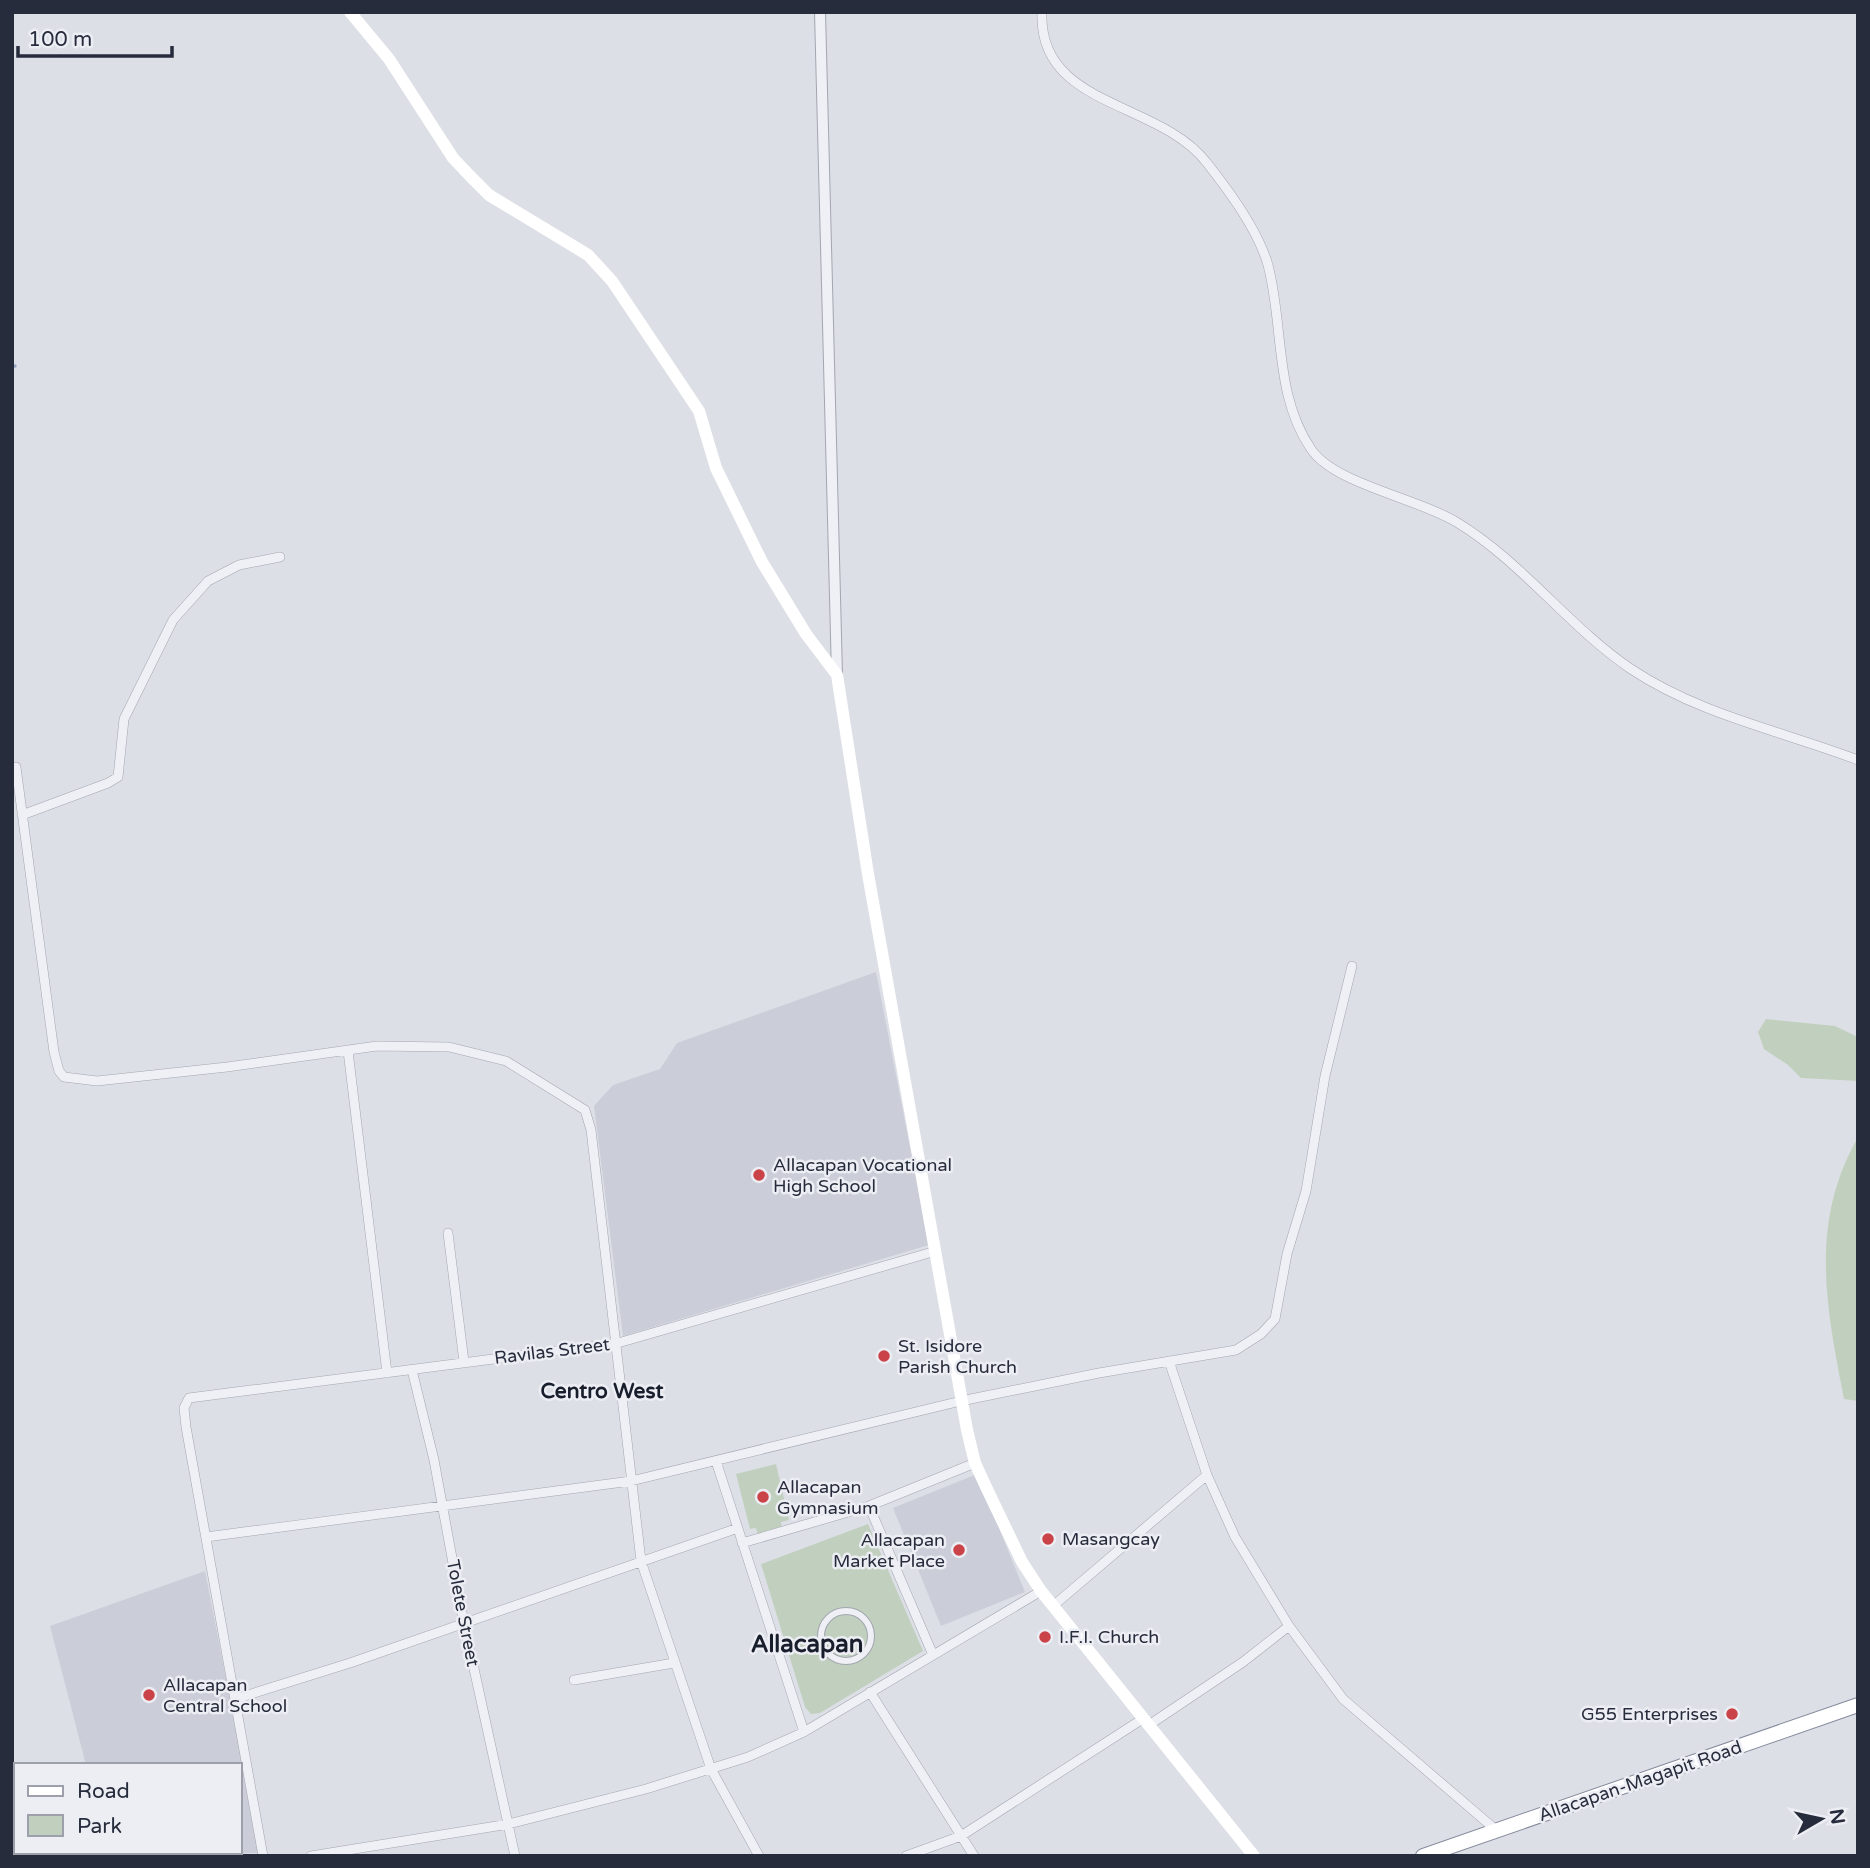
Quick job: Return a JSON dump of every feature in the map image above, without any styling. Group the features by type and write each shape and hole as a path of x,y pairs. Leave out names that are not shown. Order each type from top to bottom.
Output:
{"highway":[{"name":"Allacapan-Magapit Road","path":"1423,1856 1858,1705"}],"main road":[{"path":"350,12 389,59 453,158 470,176 489,195 511,210 588,255 612,281 699,411 716,468 762,562 806,634 837,676 868,874 961,1401 975,1463 1022,1562 1041,1591 1254,1856"}],"street":[{"path":"820,12 837,676"},
{"path":"1042,12 1042,41 1057,69 1073,82 1155,123 1191,145 1233,200 1268,264 1284,377 1298,426 1324,465 1336,473 1391,492 1459,523 1609,652 1656,684 1752,725 1858,760"},
{"path":"22,815 118,777 124,719 173,621 208,581 239,565 280,557"},
{"path":"16,767 54,1052 59,1071 64,1077 97,1081 377,1046 472,1050 506,1061 585,1111 591,1130 618,1343 641,1560 711,1769 759,1856"},
{"path":"264,1856 206,1537 298,1523 443,1508 631,1480 961,1401 1236,1350 1261,1334 1275,1319 1287,1254 1306,1191 1325,1076 1352,966"},
{"path":"348,1051 387,1373"},
{"path":"448,1233 464,1362"},
{"name":"Ravilas Street","path":"206,1537 186,1427 185,1403 197,1396 618,1343 936,1251"},
{"path":"1169,1361 1207,1475 1248,1562 1289,1626 1343,1699 1496,1830"},
{"name":"Tolete Street","path":"412,1370 515,1856"},
{"path":"716,1461 804,1732"},
{"path":"742,1543 869,1506 975,1463"},
{"path":"1053,1606 1207,1475"},
{"path":"869,1506 933,1655"},
{"path":"236,1699 737,1528"},
{"path":"311,1856 509,1824 646,1789 768,1750 804,1732 1041,1591"},
{"path":"847,1611 865,1620 871,1639 863,1654 847,1661 829,1655 821,1637 829,1617 847,1611"},
{"path":"906,1856 961,1836 1243,1662 1289,1626"},
{"path":"574,1680 674,1663"},
{"path":"870,1692 974,1856"}],"shaded area":[{"name":"Allacapan Vocational High School","path":"876,972 929,1245 623,1336 594,1106 613,1085 660,1069 677,1043"},
{"name":"Allacapan Market Place","path":"977,1474 1025,1592 941,1626 893,1508"},
{"name":"Allacapan Central School","path":"205,1571 260,1853 242,1853 242,1763 85,1763 50,1626"},
{"name":"Allacapan Central School","path":"108,1854 209,1854 108,1856"}],"green space":[{"path":"1766,1019 1835,1026 1858,1037 1858,1081 1801,1078 1788,1065 1764,1049 1758,1032"},
{"path":"1858,1137 1858,1401 1844,1399 1832,1331 1826,1266 1827,1233 1833,1201 1843,1169"},
{"name":"Allacapan Gymnasium","path":"776,1464 789,1520 781,1522 782,1529 758,1535 756,1528 750,1529 736,1474"},
{"path":"868,1524 923,1651 820,1713 811,1714 805,1707 761,1564"}],"place":[{"name":"Allacapan Vocational High School","path":"759,1175"},
{"name":"St. Isidore Parish Church","path":"884,1356"},
{"name":"Allacapan Gymnasium","path":"763,1497"},
{"name":"Masangcay","path":"1048,1539"},
{"name":"Allacapan Market Place","path":"959,1550"},
{"name":"I.F.I. Church","path":"1045,1637"},
{"name":"Allacapan Central School","path":"149,1695"},
{"name":"G55 Enterprises","path":"1732,1714"}],"district":[{"name":"Centro West","path":"602,1391"},
{"name":"Allacapan","path":"807,1644"}]}
